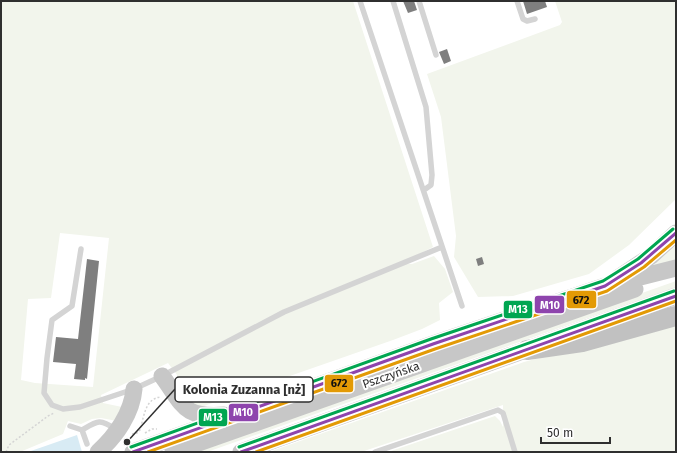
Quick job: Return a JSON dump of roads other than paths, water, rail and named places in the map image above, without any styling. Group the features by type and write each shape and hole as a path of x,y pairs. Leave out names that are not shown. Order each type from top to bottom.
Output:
{"highway":[{"path":"527,350 582,342 676,316"}],"main road":[{"path":"605,286 646,259 676,233"},
{"path":"133,452 425,347 605,286 676,268"},
{"name":"Pszczyńska","path":"173,452 520,330 676,273"},
{"name":"Pszczyńska","path":"244,452 676,296"},
{"path":"162,376 177,399 185,408 193,413 203,416 242,413"},
{"path":"93,448 106,445 124,432 133,400 134,389"}],"lane":[{"path":"360,1 462,306"},
{"path":"393,1 426,107 432,174 431,185 424,190"},
{"path":"419,1 436,55"},
{"path":"517,1 523,19 527,21 535,19"},
{"path":"81,249 72,306 52,320 47,358 44,393 52,405 63,409 80,407 134,389 162,376 284,312 442,247"},
{"path":"375,452 498,410 503,413 515,452"},
{"path":"82,430 100,421 106,422 124,432"},
{"path":"70,426 82,430 93,448"}],"place":[{"name":"Kolonia Zuzanna [nż]","path":"127,442"}]}
